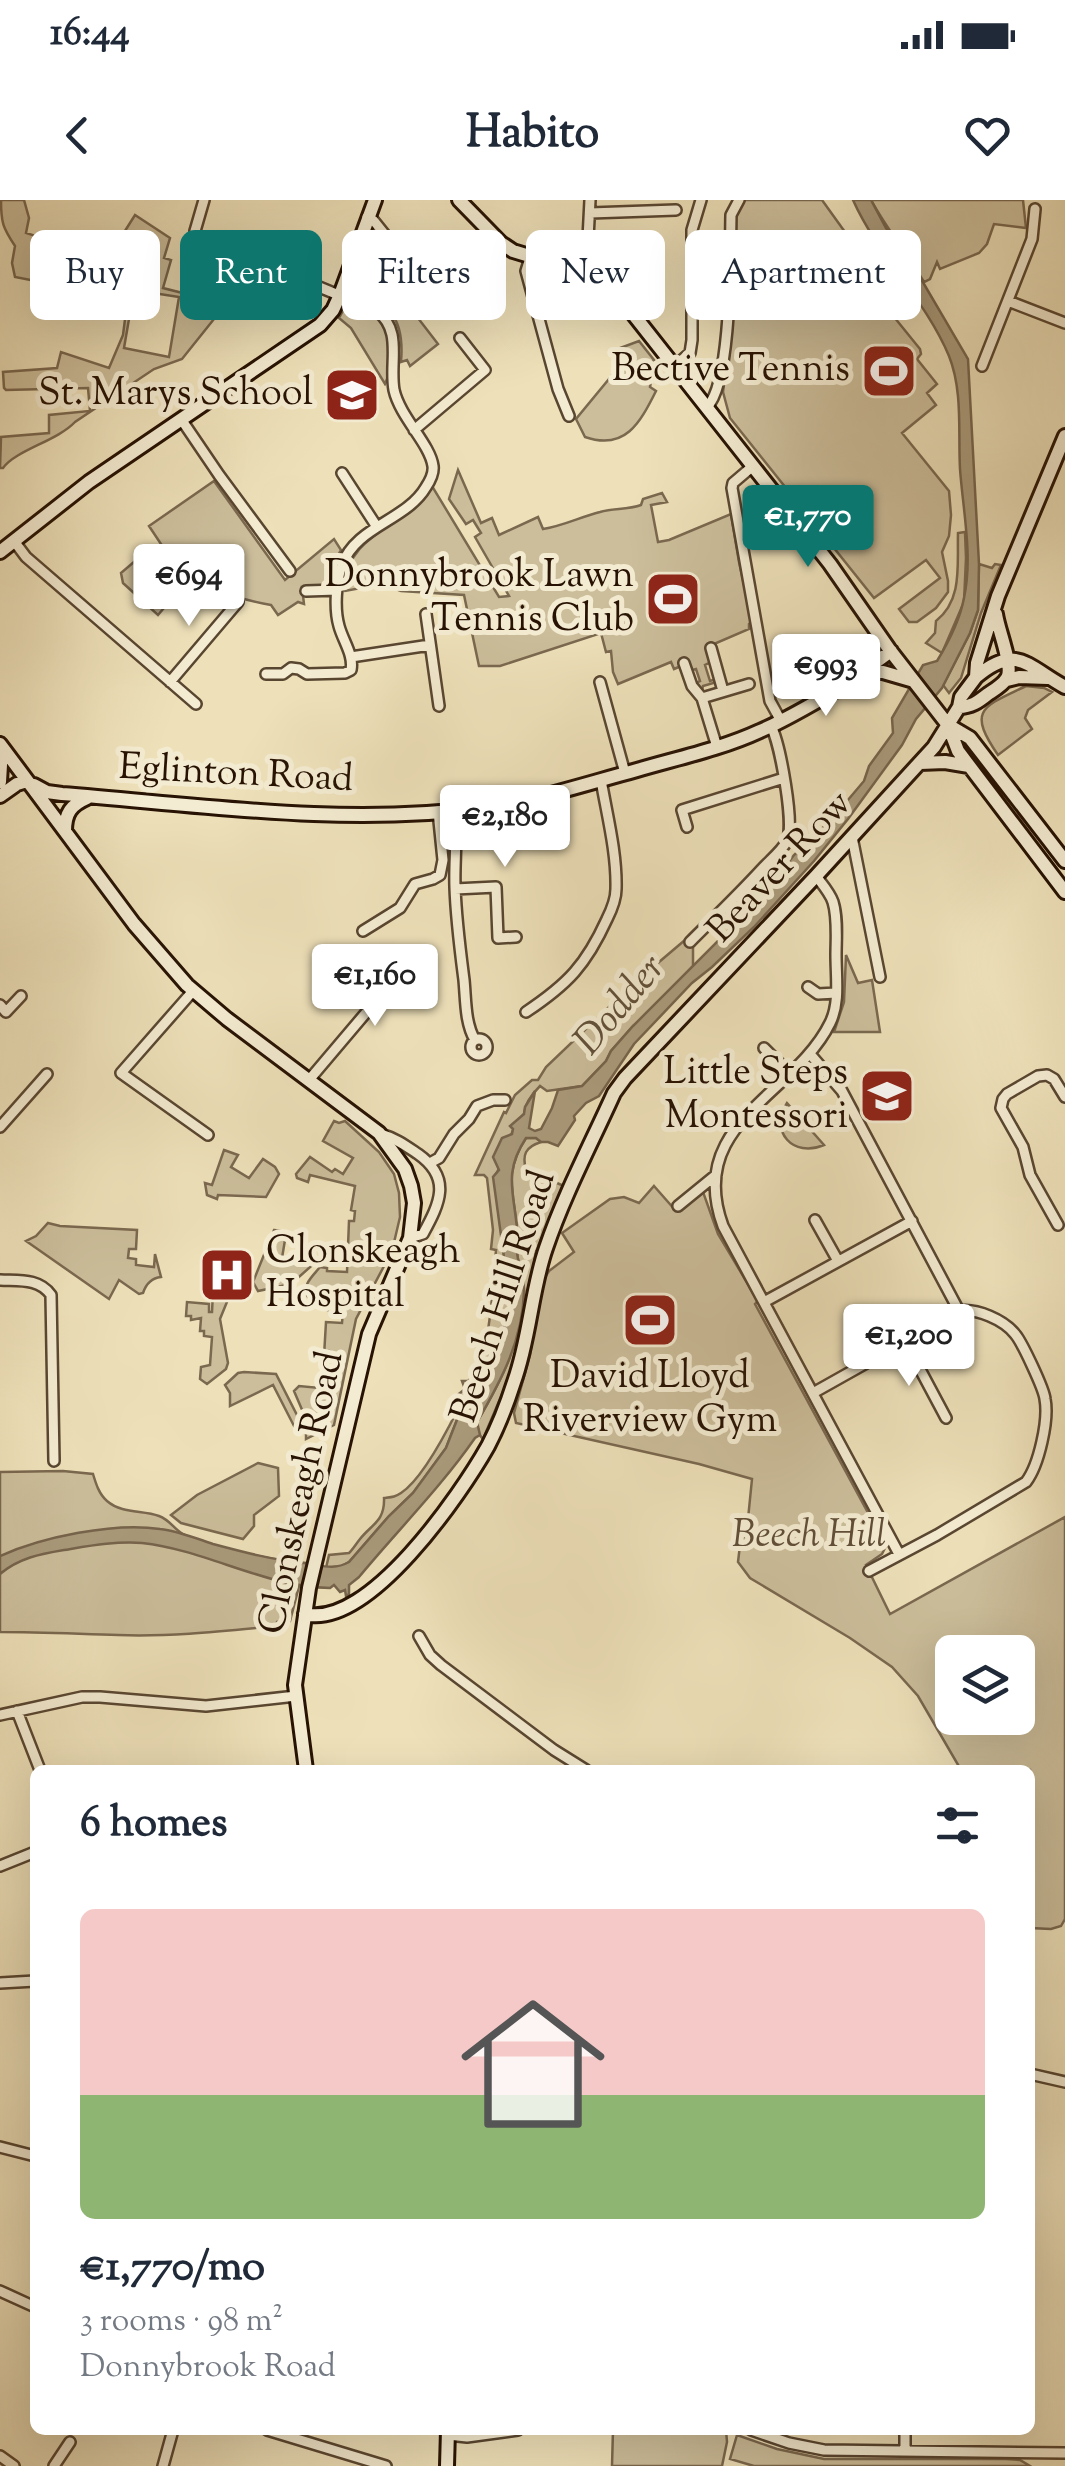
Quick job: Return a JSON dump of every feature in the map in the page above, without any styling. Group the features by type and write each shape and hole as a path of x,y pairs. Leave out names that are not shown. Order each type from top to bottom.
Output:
{"main road":[{"path":"0,552 89,482 320,325 340,295 375,200"},
{"path":"459,200 501,243 526,257"},
{"path":"637,320 830,564 948,725 956,748 1065,892"},
{"name":"Beaver Row","path":"614,1094 624,1078 920,763 948,725 976,677 976,663 996,606 1060,458 1065,436"},
{"path":"996,606 1009,659 1007,680"},
{"name":"Eglinton Road","path":"27,781 47,792 293,812 394,814 482,808 536,798 717,748 776,723 867,672 891,652"},
{"path":"976,677 992,663 1009,659 1020,661 1065,688"},
{"path":"867,672 914,680"},
{"path":"959,708 970,707 1007,680 1048,678"},
{"path":"948,725 970,738 1065,861"},
{"path":"0,782 1,746"},
{"name":"Clonskeagh Road","path":"1,746 134,924 193,991 379,1133 405,1169 411,1186 414,1203 410,1238 369,1334 309,1588 296,1668 305,1765"},
{"path":"920,763 969,766"},
{"path":"986,788 998,774"},
{"path":"0,796 27,781"},
{"path":"65,831 72,806 90,796"},
{"name":"Beech Hill Road","path":"305,1614 332,1614 376,1589 433,1526 486,1448 498,1426 523,1355 545,1249 614,1094"},
{"path":"447,2466 448,2435"}],"street":[{"path":"204,200 195,231 201,238 377,311 387,319 394,345 394,389 399,407 432,462 431,479 421,496 360,539 344,558 337,590 338,621 353,667 345,673 307,674 291,668 283,674 266,674"},
{"path":"588,230 590,200"},
{"path":"634,212 639,200"},
{"path":"675,366 690,353 691,237 701,200"},
{"path":"707,407 714,400 725,348 731,215 739,200"},
{"path":"590,212 676,210"},
{"path":"982,366 1032,238 1035,210"},
{"path":"367,218 381,230"},
{"path":"1008,300 1065,323"},
{"path":"539,320 569,416"},
{"path":"414,430 485,370 460,338"},
{"path":"182,419 290,571"},
{"path":"690,942 786,843 789,824 776,723 732,490 734,482 753,466"},
{"path":"342,473 377,528"},
{"path":"14,541 26,557 196,704"},
{"path":"306,591 337,590"},
{"path":"170,682 238,602"},
{"path":"426,614 439,706"},
{"path":"351,657 430,645"},
{"path":"711,648 723,691"},
{"path":"684,663 692,686 702,698 717,748"},
{"path":"600,682 625,773"},
{"path":"702,698 749,684"},
{"path":"687,827 682,810 784,778"},
{"path":"526,1012 566,983 584,962 613,906 613,855 601,780"},
{"path":"454,810 455,889 469,1029 475,1040"},
{"path":"362,931 400,908 416,884 440,875 443,860 438,811"},
{"path":"852,837 880,977"},
{"path":"816,876 833,901 835,918 836,993 832,1020 810,1054 741,1122 726,1145 716,1175 717,1210 899,1554"},
{"path":"455,889 496,887 498,938 516,936"},
{"path":"309,1080 414,956"},
{"path":"808,987 818,994 836,993"},
{"path":"193,991 121,1074 208,1135"},
{"path":"0,1004 6,1012 21,996"},
{"path":"764,1048 789,1073"},
{"path":"810,1054 842,1091 960,1311"},
{"path":"0,1127 47,1074"},
{"path":"1058,1225 1030,1175 1023,1146 1002,1108 1007,1094 1038,1076 1054,1079 1065,1097"},
{"path":"430,1163 440,1158 478,1106 505,1100"},
{"name":"Clonskeagh Road","path":"379,1133 430,1163 439,1180 439,1200 423,1234 410,1238"},
{"path":"678,1206 716,1175"},
{"path":"815,1220 838,1262"},
{"path":"764,1302 912,1221"},
{"path":"0,1280 35,1282 51,1295 54,1461"},
{"path":"813,1393 960,1311 976,1311 1015,1334 1045,1398 1038,1458 1022,1485 869,1571"},
{"path":"906,1342 946,1418"},
{"path":"419,1636 441,1666 578,1765"},
{"path":"0,1715 85,1697 206,1706 296,1696"},
{"path":"17,1711 38,1765"},
{"path":"0,1866 30,1854"},
{"path":"0,1983 30,1981"},
{"path":"1035,2075 1065,2082"},
{"path":"0,2147 30,2155"},
{"path":"0,2291 30,2305"},
{"path":"163,2466 172,2435"},
{"path":"300,2435 386,2466"},
{"path":"766,2435 824,2450 1065,2453"},
{"path":"904,2451 905,2435"},
{"path":"54,2466 70,2442"},
{"path":"0,2456 14,2466"}],"green space":[{"path":"1,200 24,200 29,218 26,233 30,234 30,280 15,277 15,246 4,225"},
{"path":"742,200 822,200 844,230 734,230 735,214"},
{"path":"871,200 1023,200 1026,228 994,224 979,253 940,269 937,262 930,279 924,282 921,230 890,230"},
{"path":"135,215 158,230 126,230"},
{"path":"160,231 170,238 164,258 171,260 163,288 180,292 180,320 213,320 182,359 154,369 58,435 0,468 1,437 49,433 49,415 90,411 88,388 6,390 3,372 57,368 61,352 109,368 125,320 129,320 124,348 169,357 179,297 160,294"},
{"path":"342,312 342,320 382,322 389,349 385,384 351,328 339,318"},
{"path":"395,320 420,320 438,344 410,366 407,360 401,362"},
{"path":"730,320 896,320 920,349 917,359 937,384 927,393 936,405 902,433 949,491 949,536 942,552 948,592 936,608 917,622 909,622 899,609 940,578 926,560 874,598 730,418 723,392"},
{"path":"639,341 654,360 649,362 650,387 656,391 650,403 637,423 621,437 585,437 576,419 618,368 612,351"},
{"path":"458,470 481,523 492,518 499,535 538,517 543,529 550,528 600,512 641,505 643,499 662,493 667,502 651,505 658,542 731,514 752,621 749,629 707,647 711,662 705,665 710,681 717,682 703,686 702,691 694,684 700,681 696,669 674,669 671,662 618,684 611,651 606,652 601,633 500,666 479,666 464,595 401,591 382,584 342,589 356,554 407,513 432,486 499,597 509,596 475,537 481,533 473,520 466,524 449,499"},
{"path":"214,481 285,580 334,539 341,550 333,564 329,585 302,587 304,604 298,602 278,615 271,605 186,582 158,615 123,583 121,573 161,544 149,526"},
{"path":"965,532 964,602 942,653 926,643 955,592 958,533"},
{"path":"979,564 992,568 1001,565 961,678 949,693 943,685 978,610"},
{"path":"1026,686 1052,692 1028,710 1025,718 1032,729 998,755 983,728 984,712 999,699"},
{"path":"685,940 693,943 693,966 633,1026 582,1086 547,1091 540,1086 529,1099 494,1177 510,1301 491,1372 462,1407 446,1448 413,1493 349,1562 326,1568 329,1555 349,1553 377,1522 384,1498 409,1487 425,1467 458,1409 452,1406 455,1397 465,1389 462,1381 468,1381 482,1357 490,1320 496,1250 491,1249 493,1230 487,1178 475,1175 504,1112 515,1095 532,1080 538,1080 546,1067 632,985"},
{"path":"846,955 858,983 872,980 880,1032 834,1032 844,1002"},
{"path":"787,1103 824,1145 803,1148 787,1140 781,1124"},
{"path":"334,1121 345,1121 379,1152 394,1174 400,1217 392,1251 356,1319 334,1425 306,1439 306,1419 294,1391 299,1386 330,1389 337,1355 329,1351 324,1356 326,1322 342,1323 343,1311 328,1310 327,1299 308,1297 306,1289 320,1267 347,1272 355,1186 310,1175 308,1182 296,1174 310,1157 332,1172 335,1169 343,1174 353,1158 323,1141"},
{"path":"526,1138 541,1142 526,1152 526,1170 564,1186 536,1251 513,1368 483,1439 477,1422 509,1360 522,1309 524,1286 512,1172"},
{"path":"224,1150 238,1155 231,1167 249,1178 263,1159 275,1167 279,1174 266,1197 218,1195 217,1199 207,1195 205,1183 212,1185"},
{"name":"Beech Hill","path":"654,1186 676,1211 702,1189 718,1234 758,1301 755,1304 886,1546 882,1554 866,1565 890,1614 1065,1517 1065,1919 1061,1926 1035,1928 1035,1765 958,1765 941,1735 1035,1735 1035,1635 935,1635 935,1725 918,1696 892,1667 750,1578 738,1562 747,1529 752,1479 516,1423 514,1413 530,1355 542,1282 549,1271 574,1252 562,1233 610,1199 624,1197 639,1203"},
{"path":"48,1223 137,1230 136,1249 129,1249 128,1258 136,1259 136,1265 154,1267 155,1254 161,1277 152,1280 139,1294 119,1280 109,1299 26,1241"},
{"path":"274,1230 286,1234 282,1258 318,1260 291,1284 258,1291 253,1282"},
{"path":"213,1292 229,1297 220,1319 228,1363 207,1384 200,1379 201,1367 210,1365 212,1337 200,1331 201,1318 191,1320 191,1316 186,1316 187,1302 209,1304 212,1312"},
{"path":"244,1372 276,1374 301,1423 294,1426 273,1385 230,1406 230,1393 225,1385"},
{"path":"258,1463 278,1468 279,1496 254,1515 254,1526 243,1539 181,1523 171,1515 197,1495"},
{"path":"0,1472 93,1474 102,1495 113,1505 159,1516 194,1539 243,1553 305,1563 290,1621 277,1622 276,1626 158,1635 0,1632"},
{"path":"613,2435 726,2435 722,2466 612,2466"},
{"path":"737,2435 824,2459 1006,2459 1030,2466 754,2466 730,2459"}],"shaded area":[{"path":"853,200 871,200 888,230 869,230"},
{"path":"921,279 968,359 979,564 978,610 970,633 942,688 814,861 754,927 692,983 634,1044 599,1096 574,1116 558,1146 526,1138 512,1172 523,1309 509,1360 477,1422 480,1435 349,1585 346,1596 345,1590 340,1592 334,1585 330,1588 282,1582 142,1543 103,1544 47,1553 22,1560 0,1574 0,1556 17,1549 78,1533 142,1527 167,1530 269,1558 332,1567 343,1565 413,1493 446,1448 462,1407 491,1372 500,1348 510,1301 493,1177 499,1170 493,1157 502,1138 512,1134 510,1126 524,1114 535,1091 529,1128 541,1129 558,1090 582,1086 633,1026 831,820 864,781 869,766 893,733 892,718 923,665 937,661 953,631 967,582 958,397 949,356 921,306"}],"place":[{"name":"Bective Tennis","path":"889,371"},
{"name":"St. Marys School","path":"352,395"},
{"name":"Donnybrook Lawn Tennis Club","path":"673,599"},
{"name":"Little Steps Montessori","path":"887,1096"},
{"name":"Clonskeagh Hospital","path":"227,1275"},
{"name":"David Lloyd Riverview Gym","path":"650,1320"}],"water label":[{"name":"Dodder","path":"621,1006"}]}
